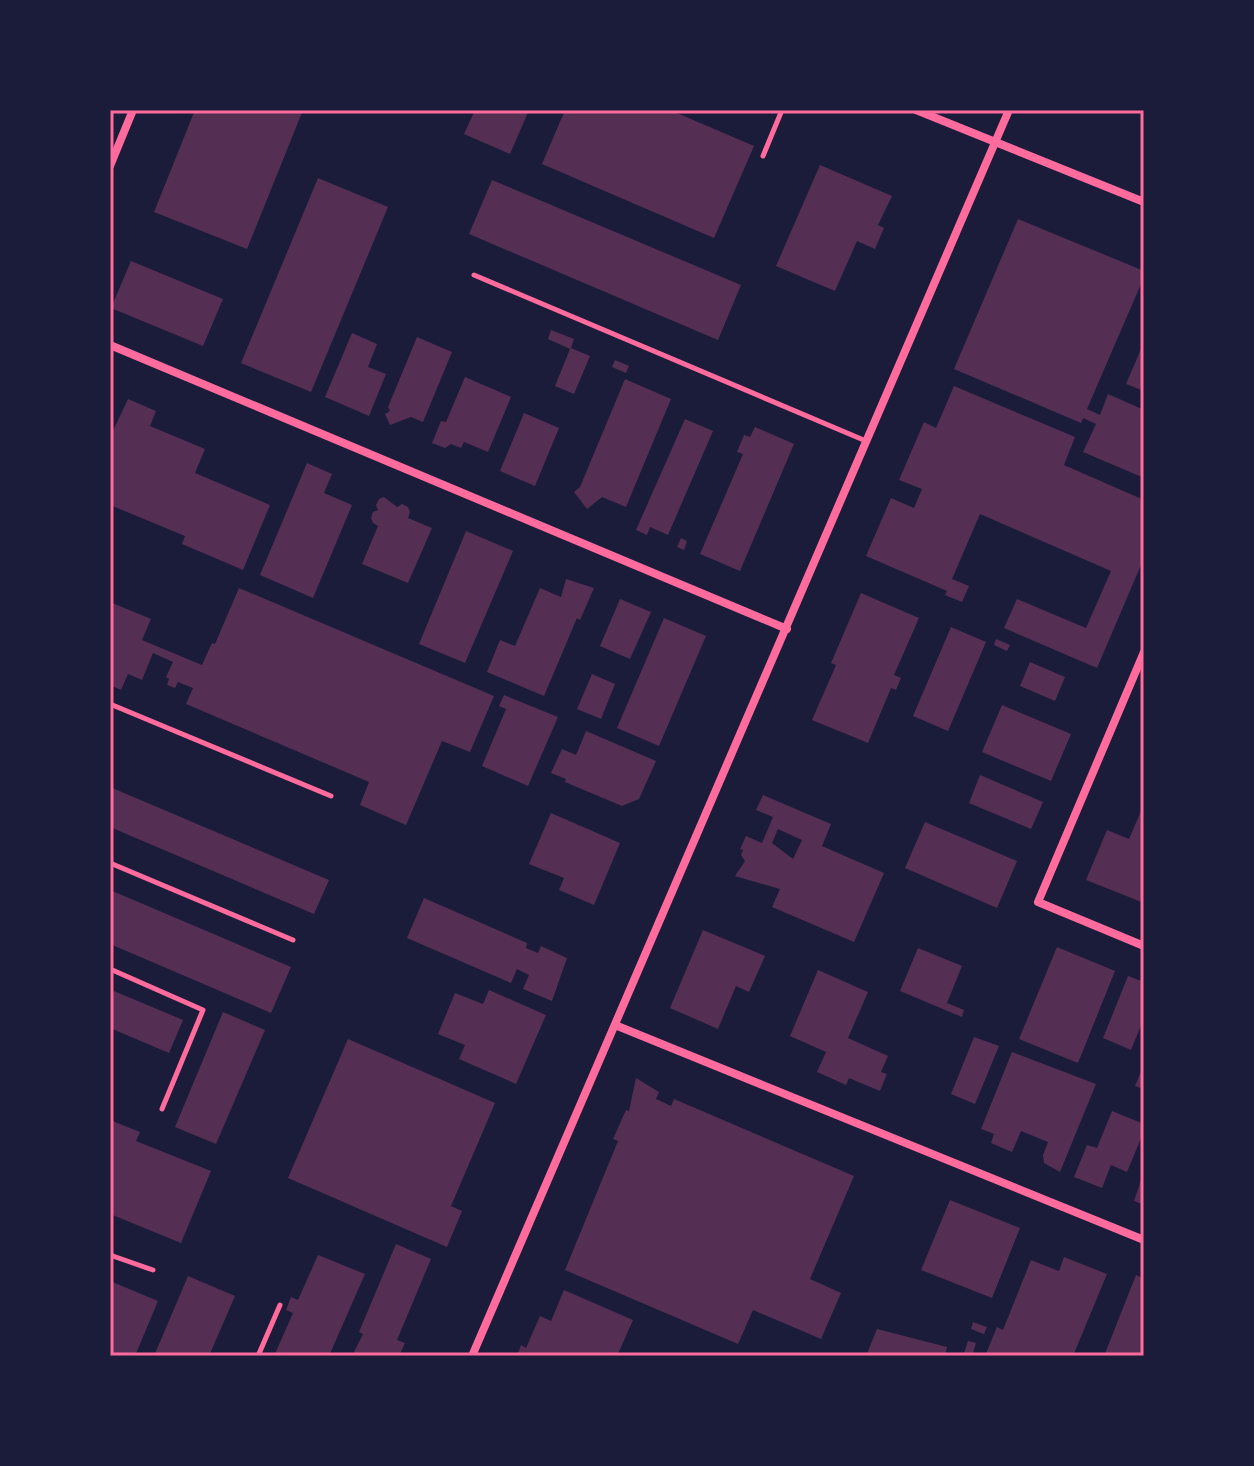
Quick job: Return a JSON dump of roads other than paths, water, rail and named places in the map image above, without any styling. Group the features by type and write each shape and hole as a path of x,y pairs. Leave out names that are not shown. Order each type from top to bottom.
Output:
{"street":[{"path":"110,166 133,110"},
{"path":"916,110 1144,202"},
{"path":"472,1356 1009,110"},
{"path":"110,345 787,629"},
{"path":"1144,652 1038,902 1144,946"},
{"path":"615,1025 1144,1240"}],"lane":[{"path":"763,156 782,110"},
{"path":"474,275 867,442"},
{"path":"110,704 331,796"},
{"path":"110,863 293,940"},
{"path":"110,969 203,1010 162,1109"},
{"path":"110,1255 153,1270"},
{"path":"258,1356 280,1305"}]}
